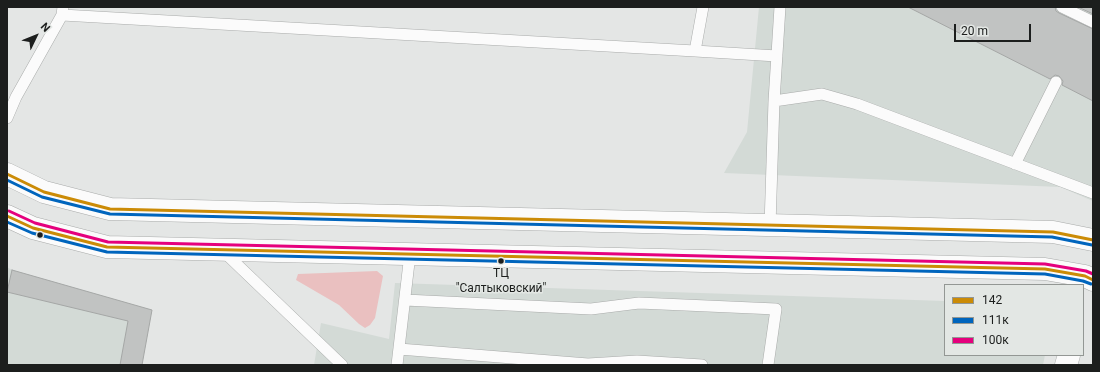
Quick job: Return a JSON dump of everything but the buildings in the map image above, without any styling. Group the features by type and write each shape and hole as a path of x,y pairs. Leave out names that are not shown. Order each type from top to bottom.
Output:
{"main road":[{"path":"7,174 44,192 110,209 1053,232 1093,240"},
{"path":"7,216 33,228 107,247 1045,269 1087,281"}],"lane":[{"path":"695,51 703,7"},
{"path":"770,226 774,101 780,7"},
{"path":"1062,7 1093,22"},
{"path":"7,118 16,97 62,11 777,56"},
{"path":"1015,164 1056,82"},
{"path":"774,101 822,94 857,104 1093,193"},
{"path":"222,250 342,365"},
{"path":"398,365 410,254"},
{"path":"405,300 591,308 639,303 776,309 768,365"},
{"path":"399,349 588,364 637,361 702,365"}],"shaded area":[{"path":"759,7 1093,7 1093,201 1060,187 724,173 747,132"},
{"path":"7,267 12,270 152,310 142,365 7,365"},
{"path":"377,271 383,276 375,318 370,325 365,328 339,305 296,280 298,274"},
{"path":"395,283 944,301 944,356 1045,356 1043,365 314,365 321,323 389,339"}],"transit line":[{"name":"142","path":"7,174 44,192 110,209 1053,232 1093,240"},
{"name":"111к","path":"7,180 42,197 110,214 1052,237 1092,245"},
{"name":"100к","path":"9,211 35,223 108,242 1045,264 1086,271 1093,274"},
{"name":"142","path":"7,216 33,228 107,247 1045,269 1085,276 1093,280"},
{"name":"111к","path":"7,222 32,233 107,252 1045,274 1083,281 1091,284"}],"place":[{"name":"ТЦ \"Салтыковский\"","path":"501,261"}]}
